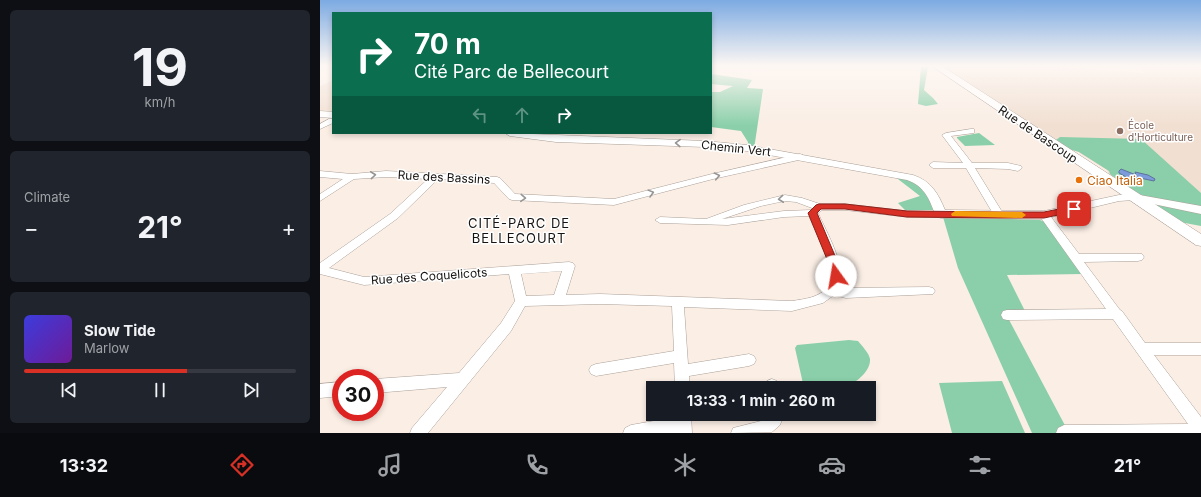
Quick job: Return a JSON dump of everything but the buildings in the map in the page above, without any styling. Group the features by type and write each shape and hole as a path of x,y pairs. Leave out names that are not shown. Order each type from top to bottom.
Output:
{"main road":[{"name":"Rue de Bascoup","path":"967,86 1201,241"}],"street":[{"path":"320,114 332,118"},
{"path":"320,126 332,119"},
{"path":"971,130 946,135 962,154 999,215"},
{"name":"Chemin Vert","path":"518,134 556,139 716,145 754,149 800,157 918,180 930,188 941,214"},
{"name":"Rue des Bassins","path":"320,174 352,177 386,174 497,180 512,197 614,202 800,157"},
{"path":"933,165 1008,166 1018,168"},
{"path":"320,198 352,177"},
{"path":"320,270 394,216 436,177"},
{"path":"660,220 706,222 737,221 845,206 907,214 1044,215 1119,198 1134,197 1201,210"},
{"path":"521,301 600,299 792,306 817,301 832,290 836,270 816,210 798,200 785,198 726,214 706,222"},
{"path":"1044,215 1118,314 1201,431"},
{"path":"1076,258 1138,257"},
{"name":"Rue des Coquelicots","path":"320,270 364,281 570,266 559,300"},
{"path":"418,433 506,328 521,301 514,270"},
{"path":"832,290 846,293 929,291"},
{"path":"678,302 682,381"},
{"path":"1007,316 1118,314"},
{"path":"1143,349 1201,349"},
{"path":"596,370 680,356"},
{"path":"682,370 749,360"},
{"path":"384,385 462,379"},
{"path":"320,391 332,390"},
{"path":"739,433 763,428 770,425 773,421"},
{"path":"631,433 684,423"},
{"path":"1063,430 1201,431"}],"shaded area":[{"path":"320,86 332,86 332,115 320,114"},
{"name":"École d'Horticulture","path":"971,86 1201,86 1201,199 1129,187 1109,174 1107,170 1078,152 1068,149"}],"green space":[{"path":"733,86 748,86 747,88 763,89 754,149 747,148 748,142 741,131 712,127 712,92 720,92"},
{"path":"919,86 925,86 924,90 938,104 926,106 918,104"},
{"path":"979,133 995,145 965,146 957,138 957,137"},
{"path":"1060,137 1141,139 1201,193 1201,226 1169,220 1110,174 1109,171 1079,152 1069,149 1056,140"},
{"path":"894,176 920,183 935,209 905,210 898,203 920,196"},
{"path":"943,217 1040,220 1045,222 1083,274 1007,275 1027,315 1007,316 1069,433 1032,433 958,268"},
{"path":"849,340 858,341 869,357 870,364 868,369 856,381 802,381 795,348 797,345"},
{"path":"1002,381 1025,433 952,433 939,383"}],"water":[{"path":"1121,169 1136,175 1135,172 1148,175 1155,179 1154,181 1140,178 1128,178 1119,173"}],"slow traffic":[{"path":"955,214 1022,215"}],"place":[{"name":"École d'Horticulture","path":"1120,131"},
{"name":"Ciao Italia","path":"1079,180"}],"district":[{"name":"CITÉ-PARC DE BELLECOURT","path":"519,230"}],"route":[{"path":"836,276 834,264 813,213 819,206 845,206 907,214 1044,215 1074,209"}]}
